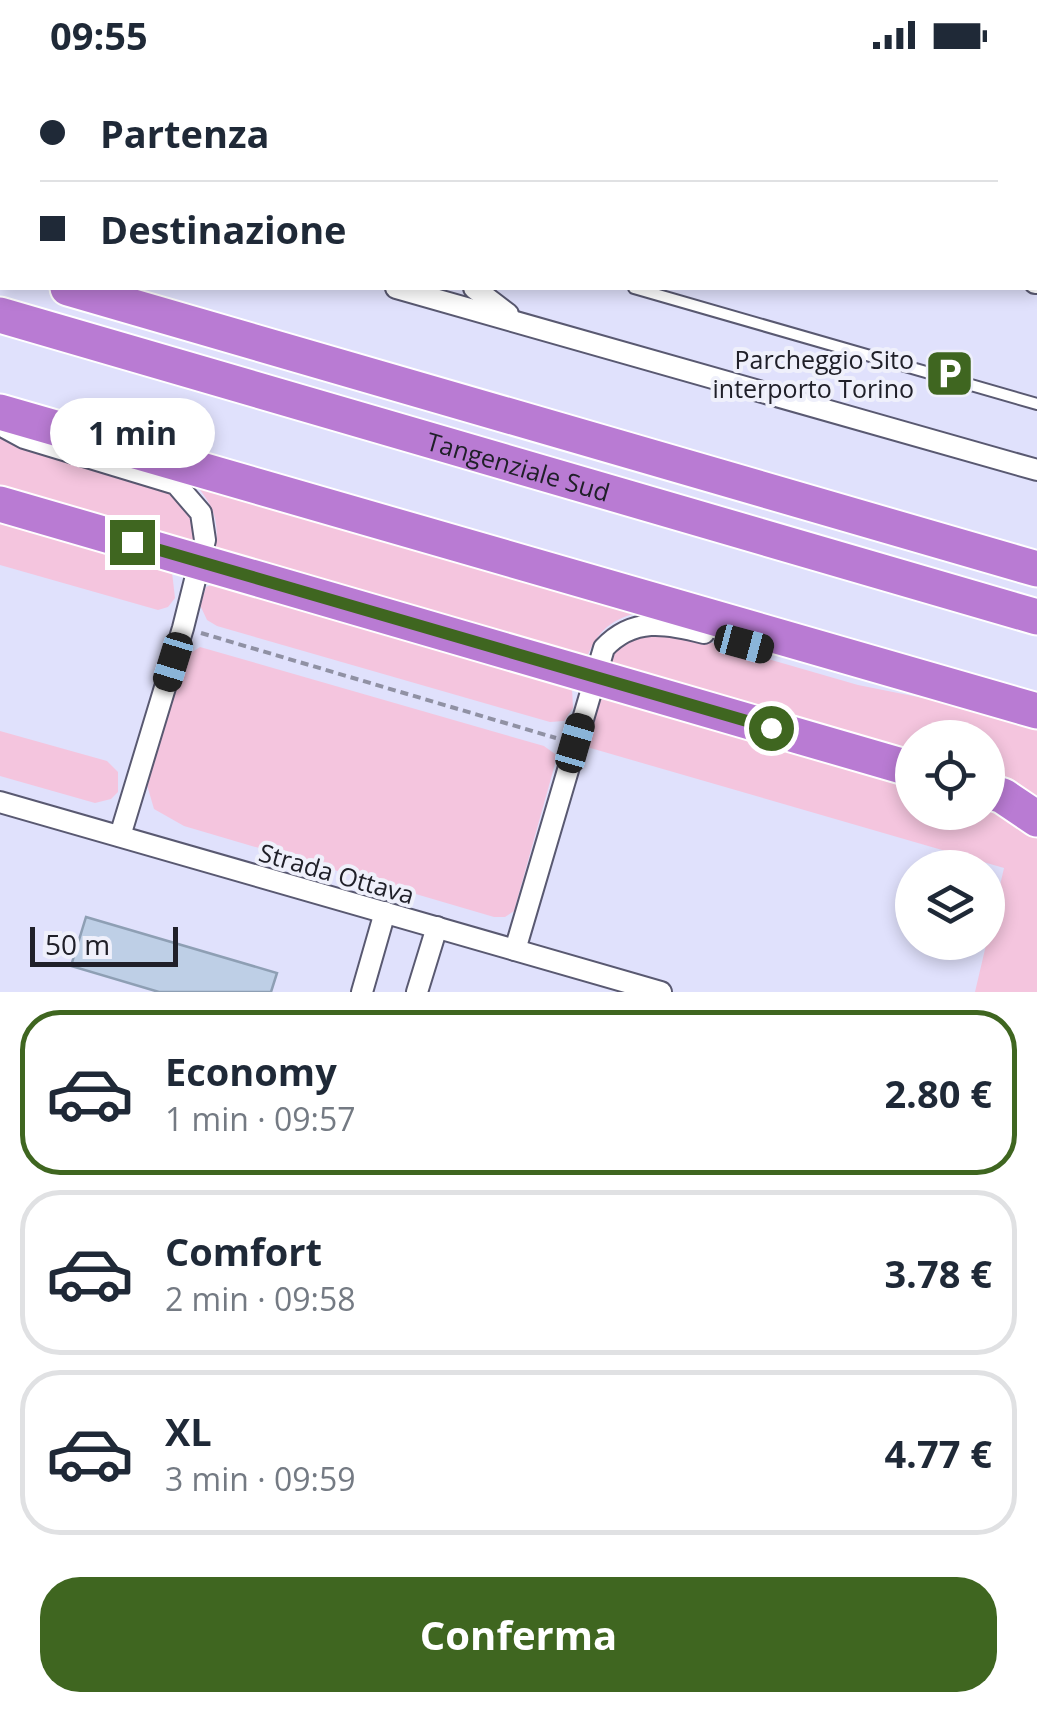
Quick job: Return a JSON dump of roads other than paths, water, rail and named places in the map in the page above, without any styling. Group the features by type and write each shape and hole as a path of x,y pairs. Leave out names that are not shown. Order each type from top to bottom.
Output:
{"highway":[{"name":"Tangenziale Sud","path":"75,290 1037,569"},
{"name":"Tangenziale Sud","path":"0,316 1037,617"},
{"path":"0,412 1037,711"},
{"path":"0,504 895,764"},
{"path":"1005,797 1037,819"}],"street":[{"path":"403,290 1037,470"},
{"path":"476,290 527,326"},
{"path":"0,425 24,438 176,484 195,504 205,527 206,540 184,628 120,836"},
{"path":"515,950 594,676 604,648 614,638 651,623 667,623 782,654 943,684"},
{"name":"Strada Ottava","path":"0,802 661,992"},
{"path":"362,992 385,912"},
{"path":"417,992 437,927"}],"lane":[{"path":"641,290 1037,404"}],"place":[{"name":"Parcheggio Sito interporto Torino","path":"949,373"}]}
